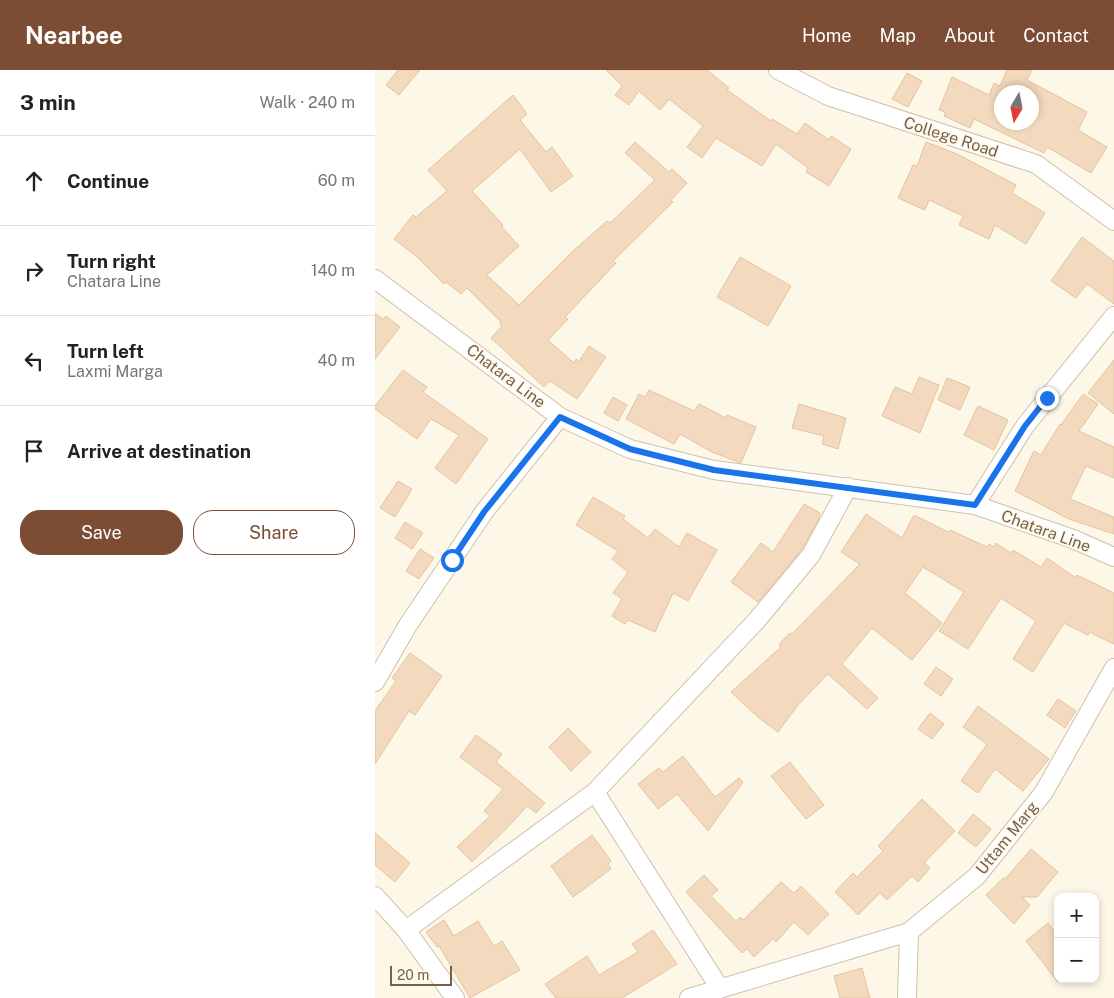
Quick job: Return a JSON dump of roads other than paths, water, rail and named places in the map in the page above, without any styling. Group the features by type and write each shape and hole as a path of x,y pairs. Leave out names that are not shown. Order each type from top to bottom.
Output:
{"street":[{"name":"College Road","path":"778,70 828,96 1036,164 1114,221"},
{"name":"Chatara Line","path":"375,278 560,417 630,449 714,470 975,505 1073,539 1114,557"},
{"path":"975,505 1025,426 1114,316"},
{"path":"375,682 408,625 484,512 560,417"},
{"path":"406,930 595,792 757,620 811,555 848,487"},
{"name":"Uttam Marg","path":"909,932 977,876 1044,792 1114,668"},
{"path":"595,792 719,987"},
{"path":"375,896 406,930 455,998"},
{"path":"689,998 719,987 909,932 907,998"}]}
